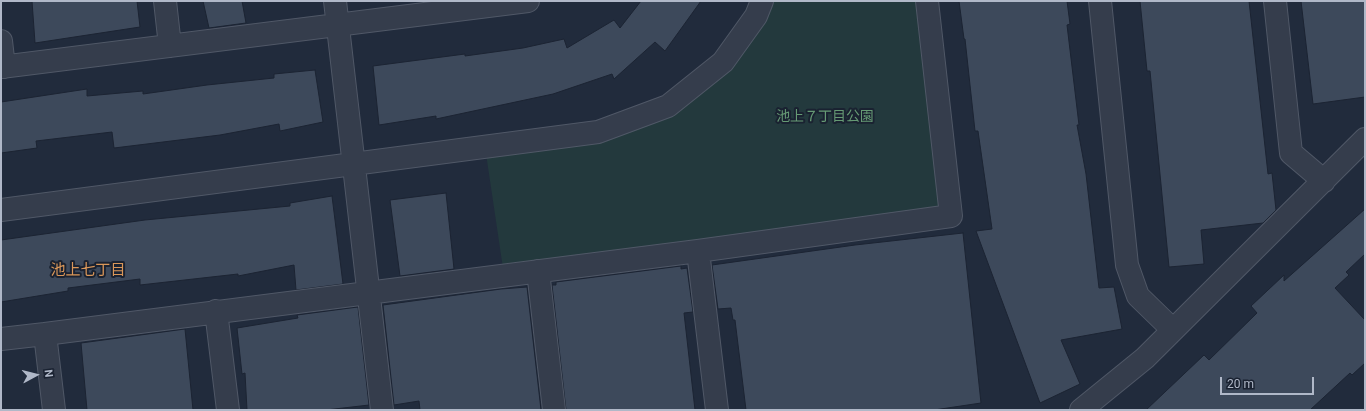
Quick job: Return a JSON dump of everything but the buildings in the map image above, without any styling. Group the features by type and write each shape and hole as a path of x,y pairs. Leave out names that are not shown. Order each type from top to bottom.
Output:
{"street":[{"path":"165,1 170,46"},
{"path":"335,1 367,292 382,410"},
{"path":"1,41 3,67 501,3 528,1"},
{"path":"1,210 598,132 668,106 723,62 756,16 762,1"},
{"path":"1,339 698,251 951,216 927,1"},
{"path":"1100,1 1128,265 1138,296 1173,330"},
{"path":"1275,1 1291,153 1324,180"},
{"path":"1081,410 1145,358 1365,139"},
{"path":"698,251 717,410"},
{"path":"538,270 554,410"},
{"path":"216,311 228,410"},
{"path":"45,334 54,410"}],"green space":[{"name":"池上７丁目公園","path":"762,1 927,1 951,216 504,275 485,147 598,132 723,62"}],"district":[{"name":"池上七丁目","path":"88,271"}]}
